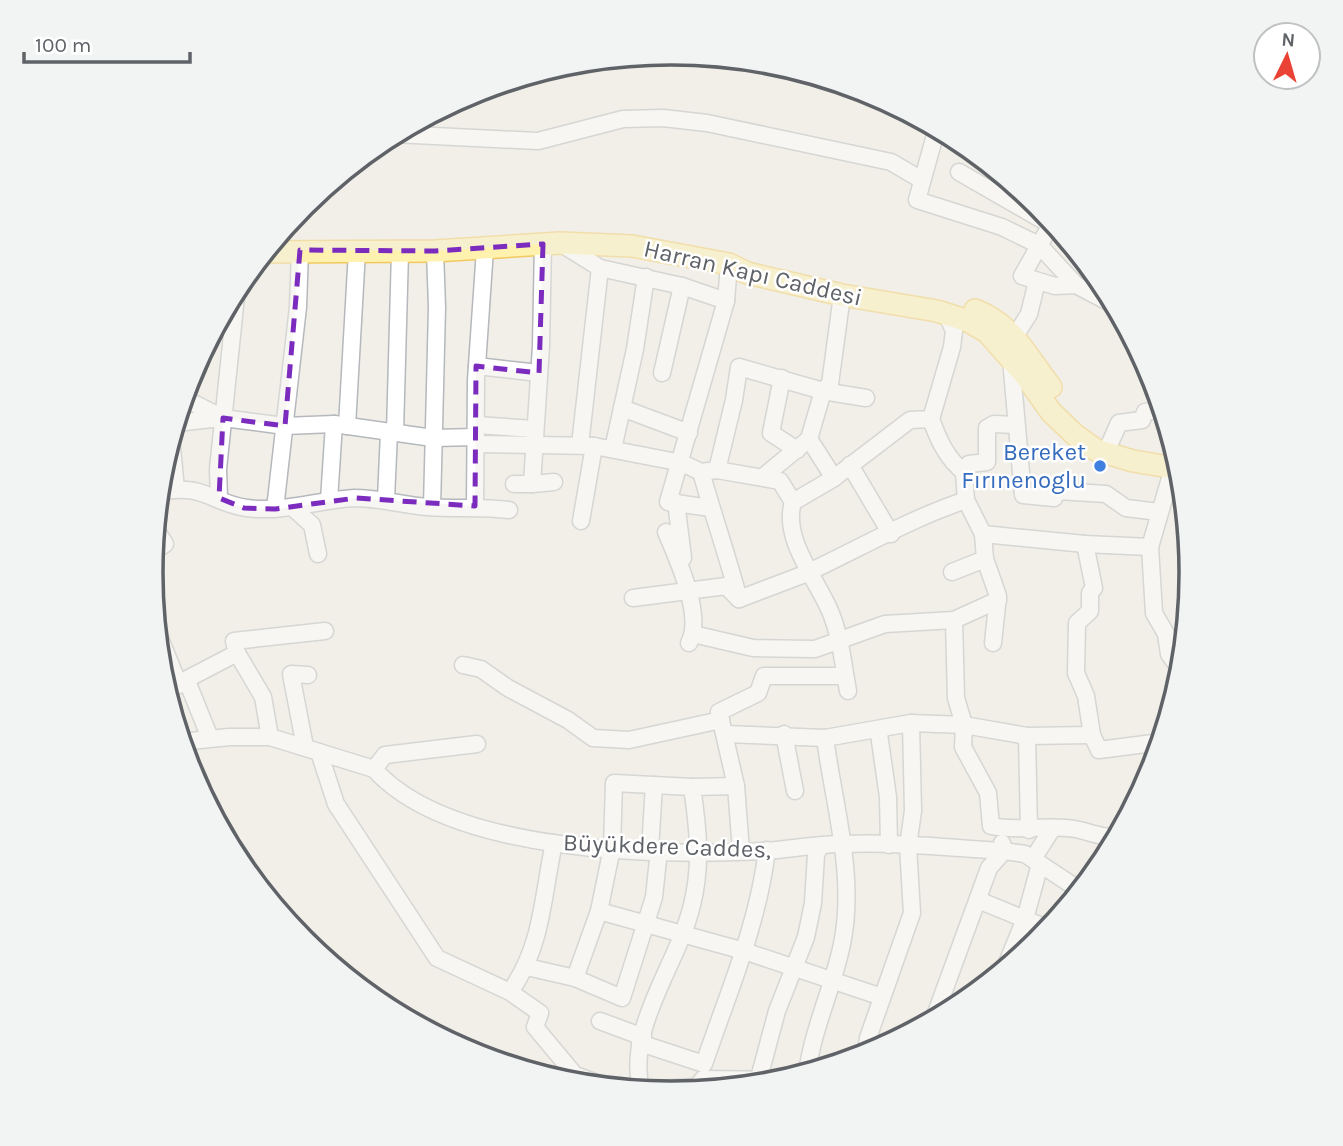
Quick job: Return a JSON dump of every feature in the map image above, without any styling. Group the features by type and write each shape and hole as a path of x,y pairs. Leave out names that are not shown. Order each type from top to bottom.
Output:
{"main road":[{"name":"Harran Kapı Caddesi","path":"284,244 460,241 561,233 616,235 715,251 761,268 966,306 981,312 1015,336 1029,352 1039,373 1086,432 1110,443 1167,461"},
{"name":"Harran Kapı Caddesi","path":"278,251 400,252 551,244 632,246 729,264 747,273 842,295 946,313 987,332 1051,412 1074,435 1096,450 1167,463"}],"street":[{"path":"414,135 538,141 623,119 663,118 707,123 891,162 920,179"},
{"path":"934,138 920,179 917,200 1002,227 1039,245 1076,285 1097,295"},
{"path":"959,172 1025,208"},
{"path":"1047,231 1022,276 1055,286 1076,285"},
{"path":"532,484 551,244 600,268 682,286 726,301"},
{"path":"475,506 477,366 485,249"},
{"path":"284,508 285,426 298,307 300,250"},
{"path":"329,500 341,425 357,251"},
{"path":"432,507 437,307 435,251"},
{"path":"386,499 392,432 400,252"},
{"path":"711,508 668,502 682,463 726,301 729,264"},
{"path":"581,521 600,268"},
{"path":"613,449 646,277"},
{"path":"1015,336 1029,313 1037,281"},
{"path":"662,373 682,286"},
{"path":"764,476 803,444 823,391 830,384 842,295"},
{"path":"946,313 954,331 952,347 931,419 943,441 946,456 964,471"},
{"path":"219,498 223,418 234,314"},
{"path":"1010,359 1023,495 1054,498 1058,491 1106,494 1126,508 1159,512"},
{"path":"477,366 539,373"},
{"path":"739,599 720,525 711,508 709,471 734,400 739,367 823,391 866,398"},
{"path":"782,378 771,433 803,444 834,478"},
{"path":"193,403 223,418"},
{"path":"622,408 689,433"},
{"path":"1110,443 1119,423 1142,420 1145,412 1153,411"},
{"path":"187,422 223,418 285,426 341,425 433,438 535,429"},
{"path":"741,852 736,786 719,712 758,693 764,676 847,683 841,641 830,611 795,540 789,517 793,502 834,478 910,420 931,419"},
{"path":"993,643 998,600 985,559 983,534 965,500 964,471 969,464 987,462 988,428 994,424 1015,425"},
{"path":"476,435 534,445 613,449 709,471 764,476 780,481 793,502"},
{"path":"850,466 891,534"},
{"path":"174,470 176,489"},
{"path":"514,484 554,482"},
{"path":"1171,482 1159,512 1150,547 1154,612 1166,634 1172,658"},
{"path":"171,490 197,490 244,508 284,508 329,500 386,499 432,507 475,506 509,510"},
{"path":"739,599 811,572 891,534 913,520 965,500"},
{"path":"676,502 683,555 681,568"},
{"path":"284,508 312,525 318,554"},
{"path":"666,532 689,592 691,638 788,651 815,649 885,624 954,620 998,600"},
{"path":"983,534 1150,547"},
{"path":"1085,544 1094,588 1090,593 1090,611 1077,623 1076,673 1086,696 1092,735 1099,750 1150,743"},
{"path":"952,572 985,559"},
{"path":"633,598 726,586 739,599"},
{"path":"954,620 956,698 964,725 963,747 988,793 991,826 1029,830 1074,829 1105,838"},
{"path":"270,737 264,697 237,653 234,641 325,631"},
{"path":"210,738 177,685 237,653"},
{"path":"463,665 481,669 508,688 568,720 593,738 629,740 723,727 825,738 911,723 964,725 1027,736 1092,735"},
{"path":"309,675 291,674 312,750 336,804 437,958 510,992 540,1013 535,1027 572,1071"},
{"path":"869,1042 881,997 912,912 908,846 913,811 911,723"},
{"path":"875,730 879,734 888,797 889,845"},
{"path":"784,734 795,791"},
{"path":"1027,736 1029,830"},
{"name":"Büyükdere Caddes,","path":"192,741 270,737 374,769 384,780 433,811 490,831 554,843 700,852 741,852 842,844 1004,851 1025,854 1071,886"},
{"path":"810,1062 846,913 842,844 825,738"},
{"path":"374,769 385,755 477,744"},
{"path":"575,978 599,911 612,848 614,783 736,786"},
{"path":"527,967 575,978 622,999 654,897 654,786"},
{"path":"638,1080 641,1040 650,1010 692,907 700,852 692,787"},
{"path":"939,1005 989,868 1004,851 1002,840 1005,829"},
{"path":"1013,949 1026,919 1037,861 1052,829"},
{"path":"510,992 527,967 541,918 554,843"},
{"path":"760,1073 777,1011 794,970 813,903 816,855 820,846"},
{"path":"700,1080 762,893 767,850"},
{"path":"978,900 1038,924"},
{"path":"599,911 645,926 744,951 881,997"},
{"path":"600,1020 704,1072 742,1076"}],"highlighted area":[{"path":"543,244 539,373 476,366 475,506 356,498 275,509 244,508 219,498 223,418 285,426 300,250 435,251"}],"place":[{"name":"Bereket Fırınenoglu","path":"1100,466"}]}
